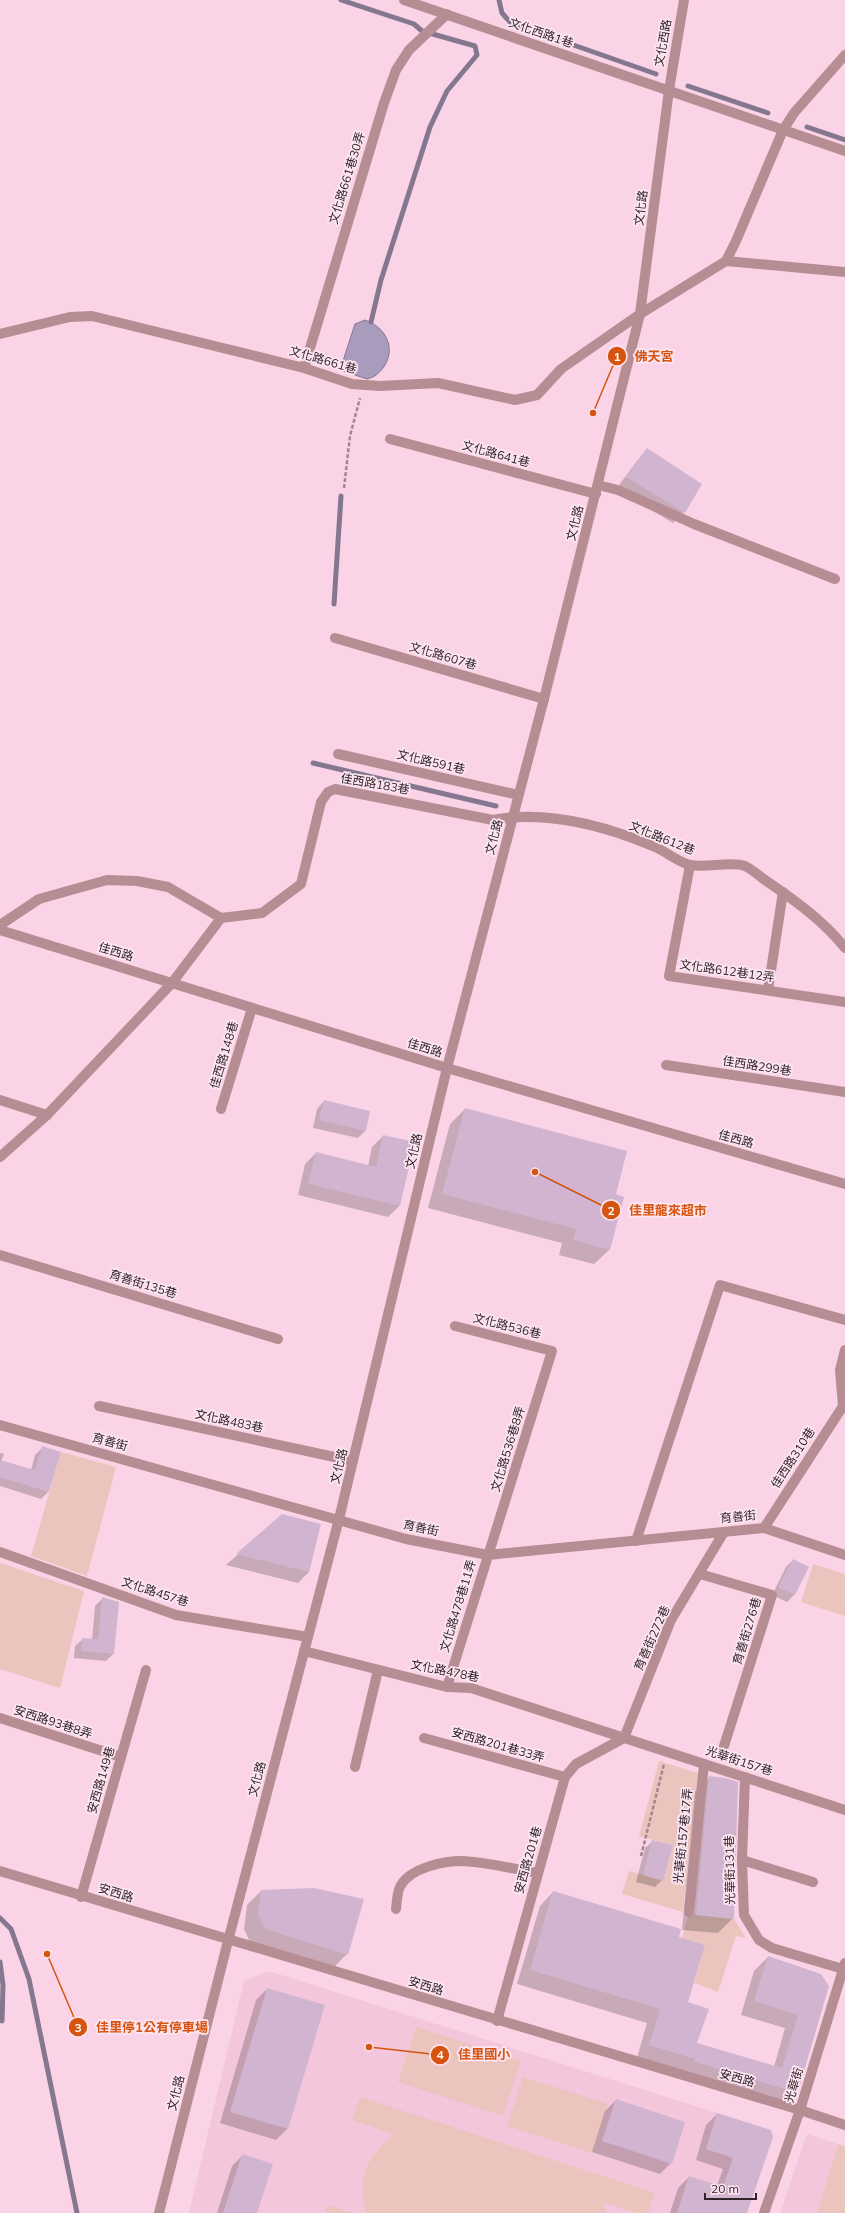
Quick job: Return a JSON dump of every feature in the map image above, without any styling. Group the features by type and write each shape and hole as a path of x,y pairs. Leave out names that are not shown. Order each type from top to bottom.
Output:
{"street":[{"name":"文化西路1巷","path":"404,0 845,151"},
{"name":"文化西路","path":"668,90 684,0"},
{"name":"文化路661巷30弄","path":"304,368 384,103 396,70 409,50 447,14"},
{"path":"845,55 794,113 783,130 726,261 845,272"},
{"name":"文化路","path":"159,2213 228,1940 339,1519 447,1068 544,699 640,314 668,90"},
{"name":"文化路661巷","path":"0,334 70,317 92,316 304,368 352,384 380,386 438,383 515,400 537,394 561,369 640,314 726,261"},
{"name":"文化路641巷","path":"390,439 597,490 618,490 694,524 835,579"},
{"name":"文化路607巷","path":"335,638 544,699"},
{"name":"文化路591巷","path":"338,754 518,795"},
{"name":"佳西路183巷","path":"221,918 262,913 301,884 321,802 328,792 335,789 493,820 513,816"},
{"name":"文化路612巷","path":"513,816 535,816 613,832 656,847 690,865 744,866 783,892 834,934 845,948"},
{"name":"文化路612巷12弄","path":"690,865 669,976 845,1002"},
{"path":"0,925 39,899 107,880 137,881 168,887 221,918 172,983 48,1115 0,1157"},
{"path":"768,990 783,892"},
{"name":"佳西路","path":"0,930 447,1068 845,1184"},
{"name":"佳西路148巷","path":"221,1109 252,1008"},
{"name":"佳西路299巷","path":"666,1065 845,1092"},
{"path":"0,1100 48,1115"},
{"name":"育善街135巷","path":"0,1255 278,1339"},
{"path":"636,1540 720,1285 845,1320"},
{"name":"文化路536巷","path":"455,1326 552,1351"},
{"path":"844,1405 840,1370 845,1350"},
{"name":"文化路536巷8弄","path":"488,1555 552,1351"},
{"name":"佳西路310巷","path":"764,1528 844,1405"},
{"name":"文化路483巷","path":"99,1406 353,1461"},
{"name":"育善街","path":"0,1425 406,1539 488,1555 764,1528 845,1555"},
{"name":"育善街272巷","path":"624,1738 671,1620 724,1532"},
{"name":"文化路457巷","path":"0,1552 176,1615 308,1637"},
{"name":"文化路478巷11弄","path":"447,1687 488,1555"},
{"name":"育善街276巷","path":"700,1574 772,1595 724,1746"},
{"name":"文化路478巷","path":"304,1651 447,1687 471,1688 624,1738"},
{"name":"安西路149巷","path":"81,1897 146,1670"},
{"path":"355,1766 378,1670"},
{"name":"安西路93巷8弄","path":"0,1718 121,1757"},
{"name":"安西路201巷33弄","path":"424,1738 565,1777"},
{"name":"光華街157巷","path":"624,1738 845,1810"},
{"name":"安西路201巷","path":"497,2021 565,1777 576,1764 624,1738"},
{"name":"光華街157巷17弄","path":"689,1912 704,1764"},
{"name":"光華街131巷","path":"745,1777 742,1860 744,1914 759,1940 772,1948 844,1966"},
{"path":"742,1860 814,1882"},
{"path":"396,1909 400,1886 407,1877 416,1871 437,1865 461,1861 538,1873"},
{"name":"安西路","path":"0,1871 81,1897 800,2110 845,2126"},
{"name":"光華街","path":"764,2213 800,2110 844,1966"}],"path":[{"path":"344,488 350,436 364,384"},
{"path":"641,1856 667,1752"}],"shaded area":[{"path":"365,320 372,323 384,333 389,346 387,361 383,368 376,375 367,379 340,370 355,324"},
{"path":"61,1452 116,1467 87,1576 31,1556"},
{"path":"0,1563 84,1591 60,1688 0,1669"},
{"path":"813,1564 845,1574 845,1616 801,1602"},
{"path":"659,1761 698,1773 683,1912 622,1894 629,1871 663,1880 673,1845 639,1836"},
{"path":"689,1914 734,1919 746,1938 736,1936 718,1992 694,1983 705,1945 682,1938"},
{"path":"269,1971 771,2130 773,2137 747,2213 189,2213 244,1981"},
{"path":"416,2027 521,2061 503,2116 398,2082"},
{"path":"523,2077 608,2104 592,2153 507,2126"},
{"path":"360,2097 655,2193 648,2213 637,2213 603,2202 606,2213 366,2213 363,2187 366,2169 376,2153 393,2134 352,2120"},
{"path":"807,2134 838,2144 817,2213 780,2213"},
{"path":"838,2144 845,2146 845,2213 817,2213"},
{"path":"327,2205 353,2213 325,2213"}],"building":[{"path":"647,448 702,484 685,513 626,477"},
{"path":"324,1100 370,1111 366,1131 319,1120"},
{"path":"465,1108 627,1151 616,1194 624,1197 610,1250 573,1240 576,1229 442,1194"},
{"path":"383,1135 415,1142 400,1206 308,1184 316,1152 376,1167"},
{"path":"42,1446 61,1452 49,1492 0,1477 0,1460 35,1470"},
{"path":"282,1514 321,1524 309,1572 236,1554"},
{"path":"793,1559 809,1567 795,1595 778,1587"},
{"path":"102,1597 119,1602 114,1654 81,1651 82,1638 98,1639"},
{"path":"709,1776 725,1778 738,1782 734,1919 696,1915"},
{"path":"652,1840 673,1845 663,1881 643,1875"},
{"path":"314,1888 364,1899 348,1955 265,1929 258,1914 261,1890"},
{"path":"553,1891 681,1929 679,1937 705,1945 688,2002 709,2009 697,2043 782,2068 798,2015 754,2001 768,1956 821,1974 829,1986 800,2085 791,2091 695,2062 695,2059 649,2045 660,2009 530,1970"},
{"path":"267,1988 325,2005 288,2129 230,2112"},
{"path":"616,2099 685,2122 672,2164 602,2141"},
{"path":"717,2113 771,2130 773,2137 747,2213 677,2213 689,2176 723,2187 733,2158 706,2149"},
{"path":"242,2154 273,2164 257,2213 223,2213"}],"waterway":[{"path":"341,0 414,24 422,31 475,46 477,55 447,91 430,127 381,280 371,322"},
{"path":"499,0 502,13 511,23 656,74"},
{"path":"688,86 768,113"},
{"path":"807,127 845,140"},
{"path":"334,604 341,496"},
{"path":"313,763 496,806"},
{"path":"0,1918 11,1929 29,1979 77,2213"},
{"path":"0,1962 3,1985 2,2021"}],"place":[{"name":"佛天宮","path":"593,413"},
{"name":"佳里龍來超市","path":"535,1172"},
{"name":"佳里停1公有停車場","path":"47,1954"},
{"name":"佳里國小","path":"369,2047"}]}
